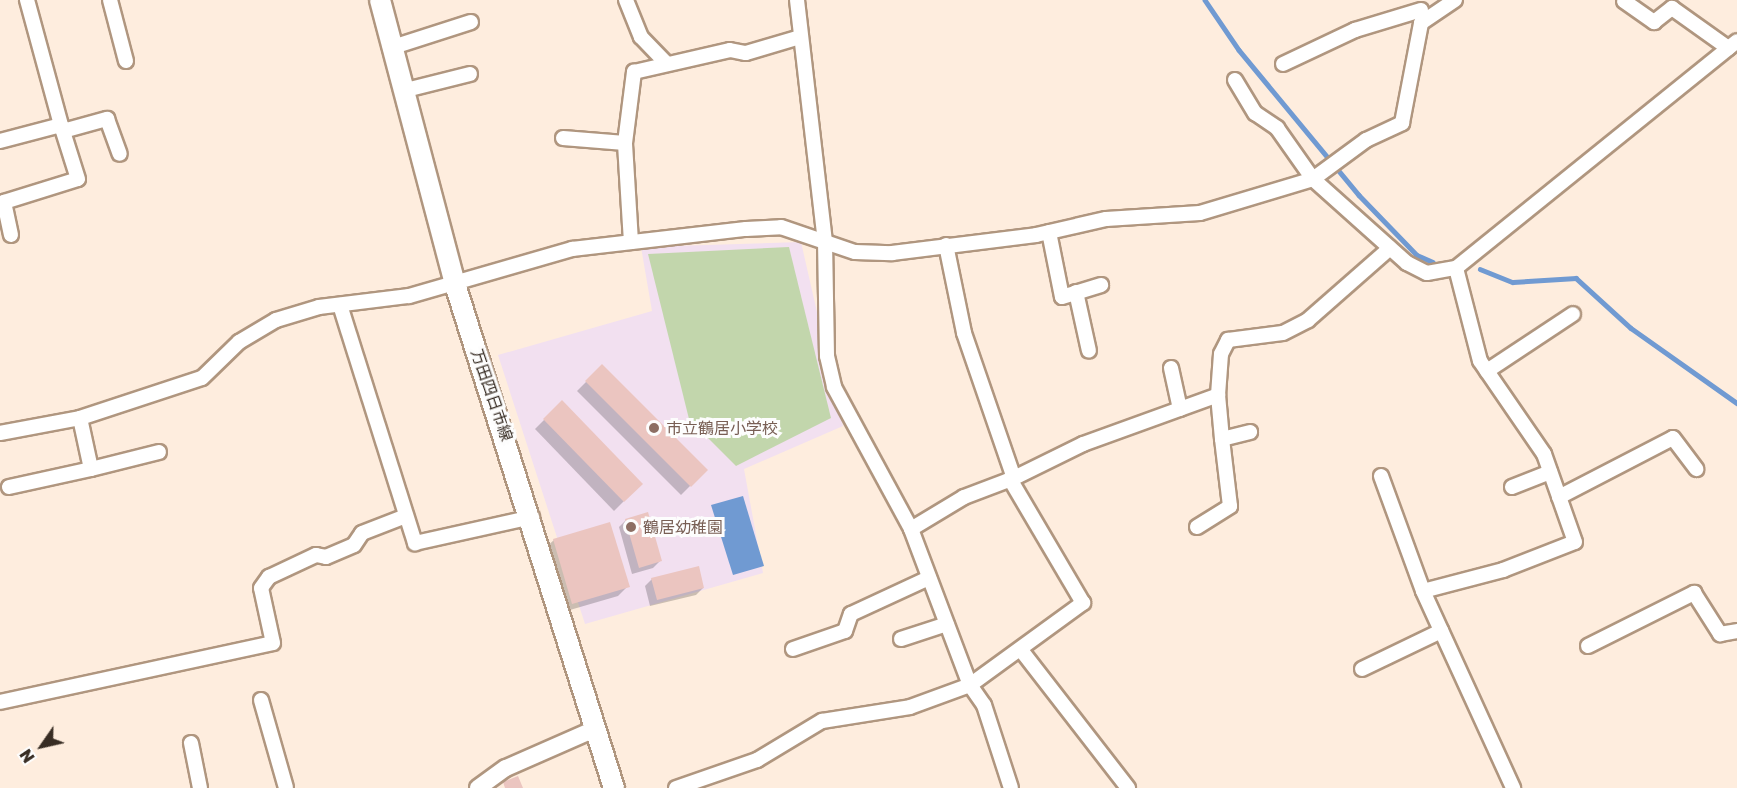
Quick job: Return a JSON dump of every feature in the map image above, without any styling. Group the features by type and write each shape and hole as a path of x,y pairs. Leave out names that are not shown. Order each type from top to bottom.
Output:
{"main road":[{"name":"万田四日市線","path":"380,0 390,48 454,281 532,517 614,788"}],"street":[{"path":"11,235 4,202 78,179 27,0"},
{"path":"110,0 126,61"},
{"path":"626,0 641,37 667,64"},
{"path":"797,0 825,242 827,356 834,387 911,529 970,685 984,705 1011,788"},
{"path":"1283,64 1355,30 1455,0"},
{"path":"1235,80 1255,113 1277,128 1313,179 1390,248 1427,273 1456,268 1733,45 1672,8 1654,22 1624,2"},
{"path":"0,433 80,418 202,378 239,342 276,320 340,305 409,296 454,281 572,249 782,227 855,252 892,254 1049,232 1106,219 1200,213 1313,179 1402,123 1421,10"},
{"path":"390,48 471,22"},
{"path":"631,242 625,143 634,72 730,50 746,53 800,37"},
{"path":"402,91 470,74"},
{"path":"0,141 107,119 120,154"},
{"path":"563,138 625,143"},
{"path":"1049,232 1062,297 1101,285"},
{"path":"676,788 757,760 822,721 910,707 970,685 1083,603 1012,478 964,333 946,245"},
{"path":"1197,527 1230,506 1218,396 1221,354 1228,340 1273,335 1308,320 1390,248"},
{"path":"1423,591 1503,570 1575,542 1550,472 1486,371 1456,268"},
{"path":"1076,292 1089,351"},
{"path":"340,305 415,543 532,517"},
{"path":"1486,371 1573,314"},
{"path":"1171,368 1180,409"},
{"path":"911,529 964,497 1012,478 1083,444 1218,396"},
{"path":"80,418 91,470"},
{"path":"1222,440 1250,432"},
{"path":"1559,497 1672,438 1696,469"},
{"path":"9,487 91,470 159,452"},
{"path":"1512,487 1550,472"},
{"path":"1381,476 1423,591 1513,788"},
{"path":"0,702 273,644 261,588 269,577 316,555 326,557 354,545 363,534 406,516"},
{"path":"793,649 845,631 852,614 929,578"},
{"path":"1588,646 1694,593 1720,634 1737,631"},
{"path":"901,639 947,624"},
{"path":"1362,669 1441,631"},
{"path":"1021,650 1128,788"},
{"path":"261,700 286,788"},
{"path":"478,788 506,768 595,729"},
{"path":"191,743 200,788"}],"shaded area":[{"path":"801,242 843,426 744,469 763,573 585,624 498,355 652,311 641,247"}],"green space":[{"path":"789,247 831,418 736,466 689,419 648,254"}],"water":[{"path":"743,496 764,566 733,575 711,505"}],"building":[{"path":"602,364 708,470 691,487 585,381"},
{"path":"562,400 643,484 624,502 543,419"},
{"path":"648,512 662,561 639,568 625,519"},
{"path":"610,522 630,587 572,604 553,539"},
{"path":"699,566 704,588 657,600 651,578"},
{"path":"518,776 523,788 505,788 503,782"}],"waterway":[{"path":"1205,0 1239,50 1359,195 1417,255 1433,262"},
{"path":"1480,269 1513,282 1576,278 1631,328 1737,403"}],"place":[{"name":"市立鶴居小学校","path":"654,428"},
{"name":"鶴居幼稚園","path":"631,527"}]}
